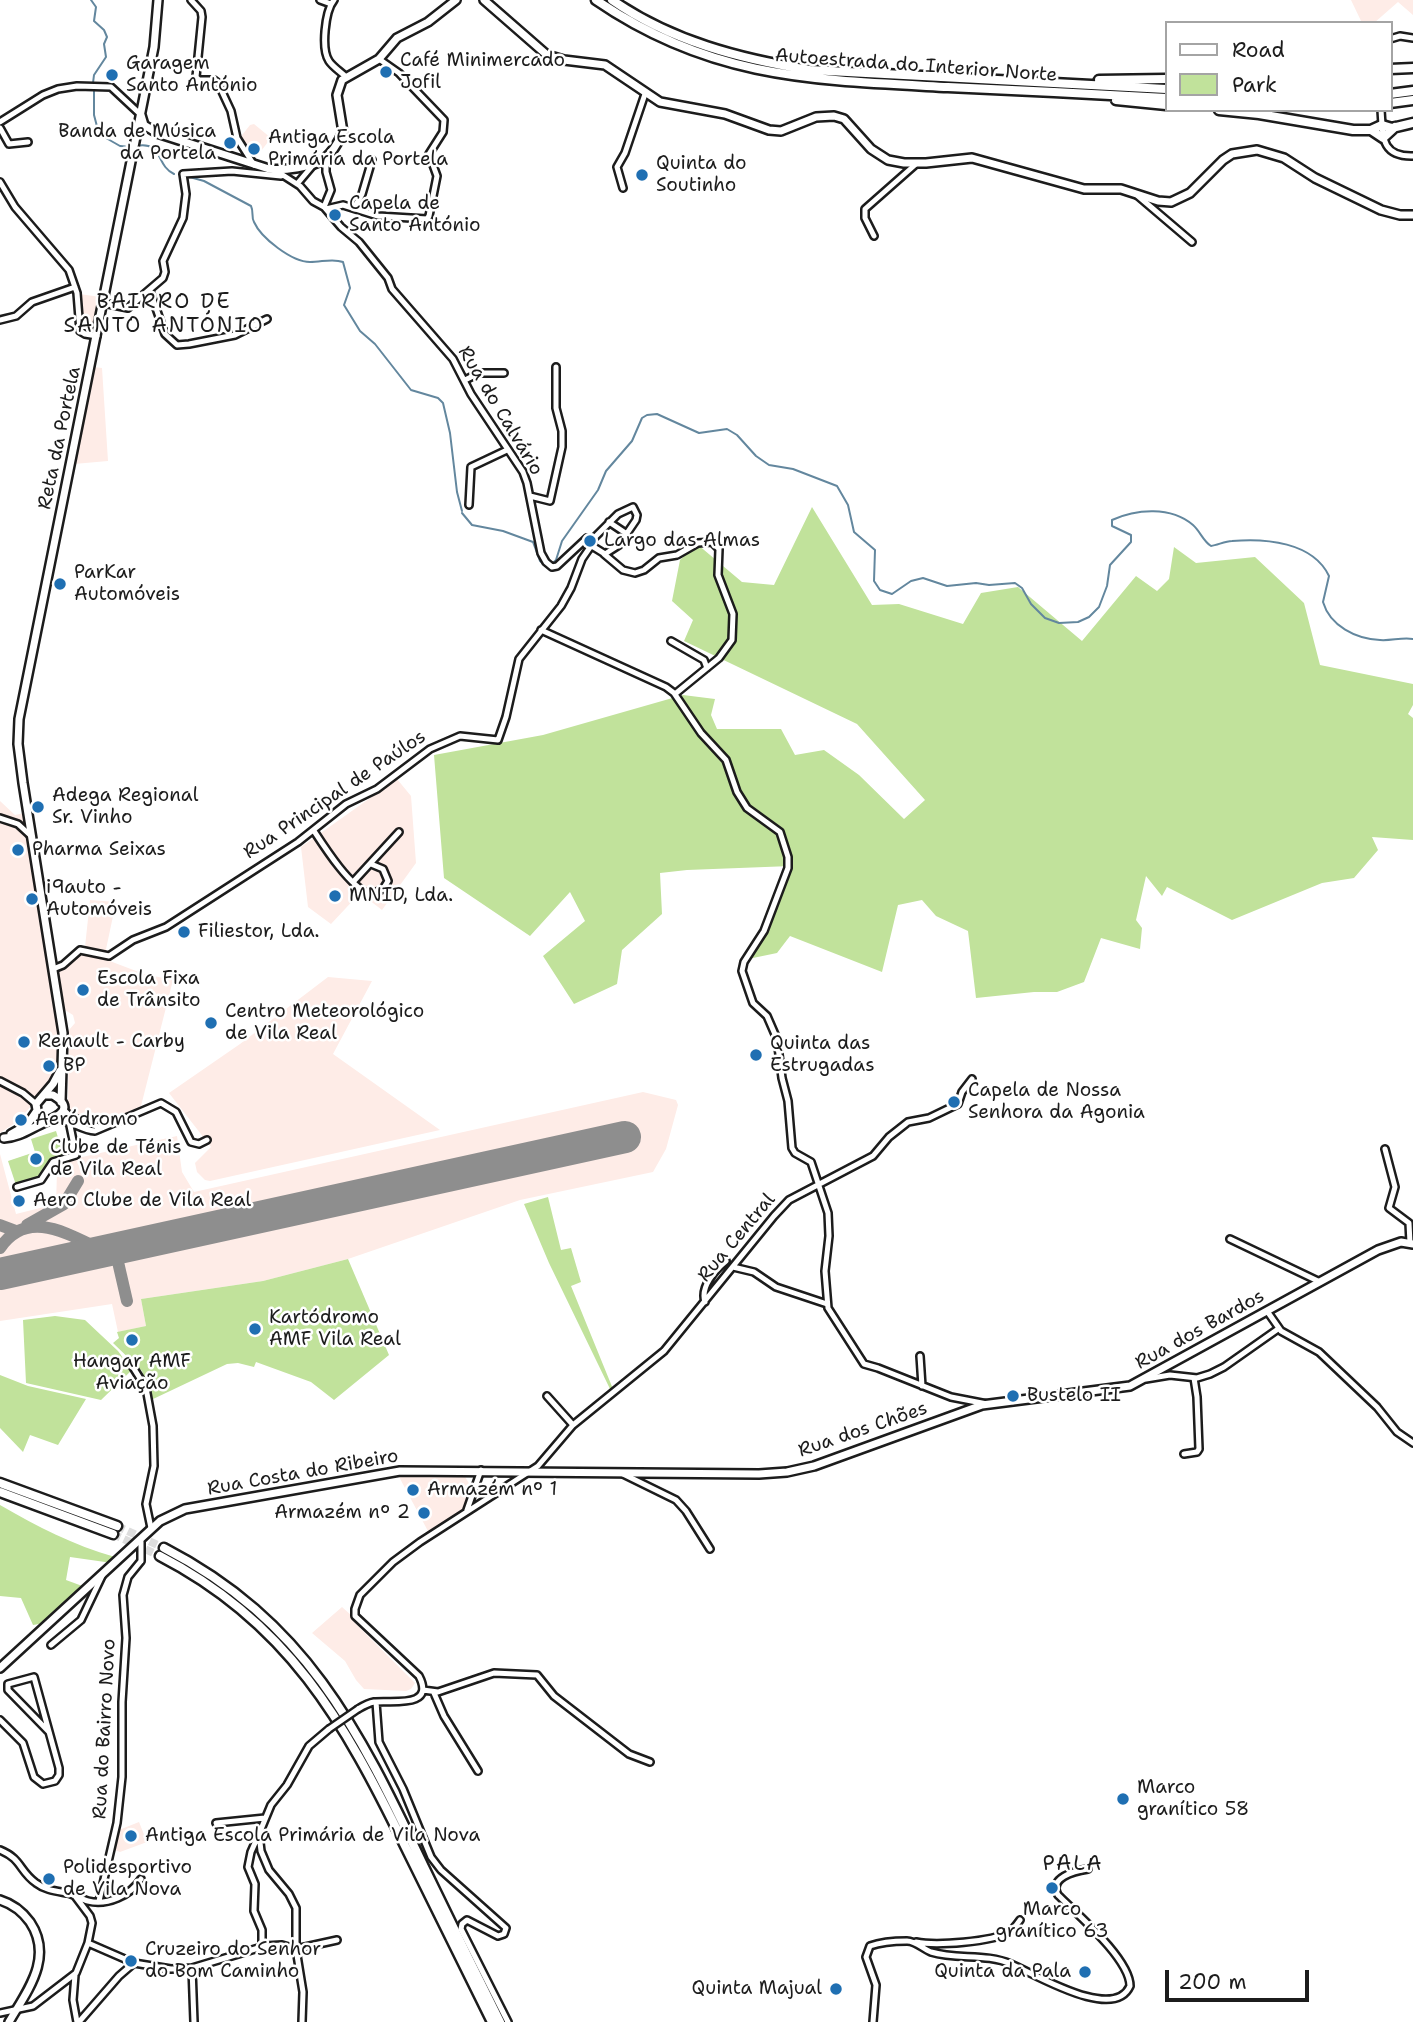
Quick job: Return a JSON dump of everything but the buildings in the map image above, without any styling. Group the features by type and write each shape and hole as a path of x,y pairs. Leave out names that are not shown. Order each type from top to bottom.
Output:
{"highway":[{"name":"Autoestrada do Interior Norte","path":"596,0 665,40 703,56 759,71 809,78 1164,97"},
{"name":"Autoestrada do Interior Norte","path":"612,0 671,33 709,48 763,63 896,75 1164,89"},
{"path":"1392,69 1413,68"},
{"path":"896,75 1164,79"},
{"path":"1030,91 1164,105"},
{"path":"1392,94 1413,91"},
{"path":"1392,103 1413,100"},
{"path":"1239,112 1335,128 1371,130 1382,125 1395,127 1413,124"},
{"path":"1371,130 1383,138 1395,127"},
{"path":"0,1482 24,1496 115,1530"},
{"path":"0,1492 24,1496"},
{"path":"162,1552 262,1627 318,1691 360,1757 500,2022"},
{"path":"437,1902 492,2022"}],"main road":[{"name":"Reta da Portela","path":"62,1106 61,1070 64,1041 18,744 20,714 155,40 158,0"},
{"path":"141,112 144,124 157,132 254,165 275,170 326,162 343,132 337,94 340,83 379,59 397,38 428,22 456,0"},
{"path":"484,0 547,55 564,61 605,65 660,102 725,114 769,130 781,131 816,117 834,116 844,119 880,156 904,163 972,158 1084,189 1121,189 1158,201 1171,202 1190,193 1232,154 1256,150 1284,158 1315,178 1381,210 1413,215"},
{"path":"135,140 145,132 157,132"},
{"path":"2,1139 27,1125 61,1070"},
{"path":"2,1139 20,1135 51,1120 62,1106 56,1096 40,1102"},
{"path":"40,1102 41,1118 51,1120"},
{"name":"Rua dos Bardos","path":"1089,1391 1126,1387 1142,1380 1381,1248 1398,1243 1411,1243"},
{"name":"Rua dos Chões","path":"518,1470 759,1474 792,1471 818,1465 987,1404 1089,1391"},
{"name":"Rua Costa do Ribeiro","path":"0,1668 137,1547 156,1523 178,1512 388,1472 518,1470"},
{"path":"0,1900 12,1905 26,1917 37,1934 40,1947 36,1974 9,2022"}],"street":[{"path":"191,0 202,13"},
{"path":"202,0 196,75 199,79 212,79 218,83 231,111 236,136 254,165"},
{"path":"320,0 333,2 325,28 327,56 346,77"},
{"path":"1392,38 1400,36 1413,38"},
{"path":"326,162 331,190 325,208 344,205 378,216 427,219 437,176 429,156 443,132 444,120 401,75 379,59"},
{"path":"0,122 48,93 64,88 93,85 114,89 141,112"},
{"path":"623,188 617,167 625,153 645,94"},
{"path":"1381,113 1386,146 1401,156 1413,156"},
{"path":"0,128 9,144 27,142"},
{"path":"354,208 372,160"},
{"path":"874,236 864,217 866,207 917,163"},
{"path":"297,184 314,164"},
{"name":"Rua do Calvário","path":"275,170 297,184 359,242 389,279 391,288 453,359 524,475 544,560 550,566 557,566 589,537 592,543"},
{"path":"103,303 126,308 150,291 164,276 163,261 182,221 186,197 183,174 233,171 284,176"},
{"path":"0,182 15,206 65,264 75,287 80,331 97,336"},
{"path":"1136,194 1192,242"},
{"path":"0,320 15,317 32,302 75,287"},
{"path":"150,291 165,334 177,345 235,335 267,319"},
{"path":"530,496 550,501 561,455 562,431 556,408 556,367"},
{"path":"465,380 479,373 504,373"},
{"path":"469,505 471,467 507,450"},
{"path":"604,554 614,549 628,534 637,517 633,508 618,514 592,543 604,554 623,570 635,573 644,570 660,558 677,555 701,542 710,541 716,545 720,554 719,577 733,612 731,642 723,654 676,694"},
{"path":"609,522 628,534"},
{"name":"Rua Principal de Paúlos","path":"53,969 63,965 80,950 110,956 133,940 163,928 314,831 346,804 375,790 425,751 466,735 498,740 506,717 518,660 565,600 580,563 592,543"},
{"path":"541,630 676,694 701,733 727,762 737,792 747,808 780,832 789,868 764,932 744,962 742,973 753,1003 767,1016 776,1036 782,1078 789,1101 792,1148 795,1153 810,1160 826,1206 829,1230 825,1271 827,1304 834,1320 862,1363 951,1397 987,1404"},
{"path":"671,640 704,660 707,668"},
{"path":"18,823 28,814"},
{"path":"0,818 24,826 29,823"},
{"path":"18,823 32,840"},
{"path":"314,831 331,856 370,895 383,889 388,881 387,874 371,863"},
{"path":"354,881 399,832"},
{"name":"Rua Central","path":"423,1690 419,1676 356,1618 355,1607 362,1592 393,1562 532,1471 573,1425 658,1357 783,1205 796,1195 873,1156 889,1137 908,1122 929,1118 958,1104 972,1079"},
{"path":"0,1081 40,1102"},
{"path":"51,1120 69,1121 90,1131 161,1103 176,1112 191,1142 199,1144 206,1140"},
{"path":"62,1106 71,1117 102,1128"},
{"path":"17,1188 41,1180 54,1162 76,1155 69,1121"},
{"path":"1385,1149 1395,1187 1389,1208 1409,1223 1411,1243"},
{"path":"1230,1239 1320,1282"},
{"path":"705,1301 703,1294 711,1276 726,1261"},
{"path":"733,1266 754,1272 776,1287 827,1304"},
{"path":"1267,1311 1278,1329 1319,1352 1377,1407 1397,1432 1413,1443"},
{"path":"1142,1380 1170,1375 1194,1378 1222,1368 1278,1329"},
{"path":"920,1356 922,1385"},
{"path":"131,1364 146,1388 154,1431 154,1466 147,1510 156,1523"},
{"path":"1184,1454 1199,1450 1198,1401 1194,1378"},
{"path":"547,1396 573,1425"},
{"path":"548,1470 546,1463 549,1455"},
{"path":"463,1470 473,1489"},
{"path":"465,1513 481,1470"},
{"path":"618,1472 676,1500 710,1549"},
{"name":"Rua do Bairro Novo","path":"99,1901 117,1823 122,1777 122,1692 126,1638 123,1595 128,1577 141,1561 137,1547"},
{"path":"51,1645 81,1620 102,1576"},
{"path":"262,1947 262,1930 254,1911 254,1884 248,1867 265,1818 309,1746 329,1729 369,1703 413,1700 419,1697 423,1690 434,1693 494,1673 537,1675 554,1696 629,1754 650,1762"},
{"path":"0,1720 23,1743 34,1777 43,1784 55,1780 59,1773 49,1732 34,1677 8,1684 8,1690 49,1732"},
{"path":"434,1693 442,1712 478,1771"},
{"path":"376,1702 379,1742 403,1789 432,1860 506,1928 504,1934 498,1936 467,1920 461,1927 463,1938 508,2022"},
{"path":"216,1823 265,1818"},
{"path":"259,1834 261,1851 269,1870 289,1894 296,1908 296,1949 303,1992 302,2022"},
{"path":"0,1850 14,1856 38,1885 88,1901 126,1894 134,1889 141,1879"},
{"path":"913,1942 934,1953 980,1957 1010,1964 1085,2000 1116,2001 1125,1996 1130,1987 1127,1971 1091,1926 1055,1889 1056,1884 1064,1877 1088,1869"},
{"path":"75,1896 91,1918 88,1943 75,1975 73,2000 78,2022"},
{"path":"873,2022 876,1987 866,1961 872,1945 913,1942 934,1945 997,1936 1010,1931 1020,1920"},
{"path":"88,1943 134,1963 166,1969 192,1968 262,1947 282,1945 296,1949 337,1940"},
{"path":"78,2022 134,1963"},
{"path":"192,1968 194,2022"},
{"path":"0,2013 34,2005 75,1975"}],"shaded area":[{"path":"1351,0 1413,0 1413,15 1398,2 1376,21 1361,21"},
{"name":"Antiga Escola Primária da Portela","path":"254,124 271,138 255,159 239,139 250,125"},
{"path":"79,294 101,297 94,334 81,329"},
{"path":"93,367 102,368 108,461 74,464"},
{"path":"397,779 411,796 416,863 382,910 360,893 331,924 308,907 301,847"},
{"path":"0,801 15,815 24,813 60,1029 60,1060 58,1073 52,1082 18,1121 0,1133"},
{"path":"90,900 116,902 105,954 85,947"},
{"path":"86,952 144,974 173,980 141,1106 98,1125 73,1114 68,1108 69,1030 75,1023 73,1015 65,1010 57,971"},
{"path":"328,977 372,981 333,1054 440,1130 205,1180 197,1172 195,1163 211,1147 169,1093 240,1044"},
{"path":"643,1092 676,1100 678,1105 666,1149 653,1172 520,1200 348,1259 263,1281 141,1299 146,1326 118,1332 112,1304 0,1321 0,1154 16,1214 56,1204 55,1163 177,1136 182,1172 194,1192"},
{"path":"397,1473 464,1475 470,1485 467,1504 459,1515 429,1533"},
{"path":"342,1607 415,1683 411,1689 364,1689 345,1661 312,1633"},
{"name":"Antiga Escola Primária de Vila Nova","path":"139,1822 147,1842 120,1852 115,1850 119,1830"}],"green space":[{"path":"812,507 872,605 899,604 963,624 981,593 1018,587 1082,641 1136,576 1157,591 1169,579 1174,547 1196,563 1255,557 1304,603 1320,665 1413,684 1413,705 1408,714 1413,718 1413,840 1372,837 1378,850 1354,878 1322,883 1232,920 1167,887 1162,896 1146,876 1136,920 1142,928 1140,949 1101,938 1084,982 1057,992 976,998 968,931 936,916 922,900 898,905 882,972 790,936 777,953 748,959 773,914 791,866 660,873 662,914 622,950 617,984 574,1004 543,956 585,921 570,892 530,936 444,878 434,755 543,735 683,695 715,699 711,715 717,729 781,729 795,755 824,750 859,775 904,819 925,800 857,724 684,641 693,620 672,601 680,560 697,544 742,582 774,585"},
{"name":"Clube de Ténis de Vila Real","path":"56,1131 64,1157 51,1161 42,1176 16,1185 8,1161 35,1152 31,1139"},
{"path":"548,1197 561,1250 571,1248 581,1282 571,1286 613,1389 611,1391 549,1263 524,1204"},
{"name":"Kartódromo AMF Vila Real","path":"348,1259 389,1355 334,1400 311,1382 256,1362 254,1367 238,1363 227,1364 151,1400 142,1371 113,1343 119,1338 117,1332 146,1326 141,1299 263,1281"},
{"path":"55,1316 85,1320 118,1351 132,1370 101,1400 26,1383 23,1320"},
{"path":"0,1375 28,1386 86,1399 58,1445 30,1435 23,1452 0,1428"},
{"path":"0,1505 56,1535 115,1557 112,1563 70,1557 66,1580 85,1587 45,1623 33,1625 21,1598 0,1596"}],"waterway":[{"path":"91,0 96,7 94,21 107,37 104,44 106,57 94,75 93,83"},
{"path":"94,89 94,115 99,134 120,146 131,147"},
{"path":"136,146 151,147 174,174"},
{"path":"186,176 204,181 251,206 253,220 258,228 286,254 310,262 343,262 350,288 344,305 360,331 375,344 411,390 438,398 443,403 462,511"},
{"path":"552,564 562,541 598,490 606,471 632,441 642,418 657,414 699,433 727,429 769,465 793,469 837,486 848,505 854,532 875,550 874,581 880,590 892,594 911,581 923,578 947,586 1015,583 1045,618 1059,623 1078,622 1089,617 1099,607 1107,586 1110,565 1131,542 1131,535 1112,526 1112,520 1132,513 1153,511 1184,519 1193,525 1211,546 1229,541 1259,540 1300,549 1322,565 1329,576 1323,602 1331,618 1345,630 1371,639 1413,639"},
{"path":"462,513 472,525 503,531 533,542 540,561 546,566"}],"taxiway":[{"path":"27,1225 64,1204 78,1181"},
{"path":"0,1225 16,1231"},
{"path":"0,1248 11,1236 23,1229 36,1227 63,1232 104,1251"},
{"path":"115,1249 127,1301"}],"runway":[{"path":"0,1274 625,1137"}],"tunnel":[{"path":"117,1526 164,1548"},
{"path":"113,1534 160,1556"}],"place":[{"name":"Café Minimercado Jofil","path":"386,72"},
{"name":"Garagem Santo António","path":"112,75"},
{"name":"Banda de Música da Portela","path":"230,143"},
{"name":"Antiga Escola Primária da Portela","path":"254,149"},
{"name":"Quinta do Soutinho","path":"642,175"},
{"name":"Capela de Santo António","path":"335,215"},
{"name":"Largo das Almas","path":"590,541"},
{"name":"ParKar Automóveis","path":"60,584"},
{"name":"Adega Regional Sr. Vinho","path":"38,807"},
{"name":"Pharma Seixas","path":"18,850"},
{"name":"MNID, Lda.","path":"335,896"},
{"name":"i9auto - Automóveis","path":"32,899"},
{"name":"Filiestor, Lda.","path":"184,932"},
{"name":"Escola Fixa de Trânsito","path":"83,990"},
{"name":"Centro Meteorológico de Vila Real","path":"211,1023"},
{"name":"Renault - Carby","path":"24,1042"},
{"name":"Quinta das Estrugadas","path":"756,1055"},
{"name":"BP","path":"49,1066"},
{"name":"Capela de Nossa Senhora da Agonia","path":"954,1102"},
{"name":"Aeródromo","path":"21,1120"},
{"name":"Clube de Ténis de Vila Real","path":"36,1159"},
{"name":"Aero Clube de Vila Real","path":"19,1201"},
{"name":"Kartódromo AMF Vila Real","path":"255,1329"},
{"name":"Hangar AMF Aviação","path":"132,1340"},
{"name":"Bustelo II","path":"1013,1396"},
{"name":"Armazém nº 1","path":"413,1490"},
{"name":"Armazém nº 2","path":"424,1513"},
{"name":"Marco granítico 58","path":"1123,1799"},
{"name":"Antiga Escola Primária de Vila Nova","path":"131,1836"},
{"name":"Polidesportivo de Vila Nova","path":"49,1879"},
{"name":"Marco granítico 63","path":"1052,1888"},
{"name":"Cruzeiro do Senhor do Bom Caminho","path":"131,1961"},
{"name":"Quinta da Pala","path":"1085,1972"},
{"name":"Quinta Majual","path":"836,1989"}],"district":[{"name":"BAIRRO DE SANTO ANTÓNIO","path":"164,315"},
{"name":"PALA","path":"1073,1865"}]}
